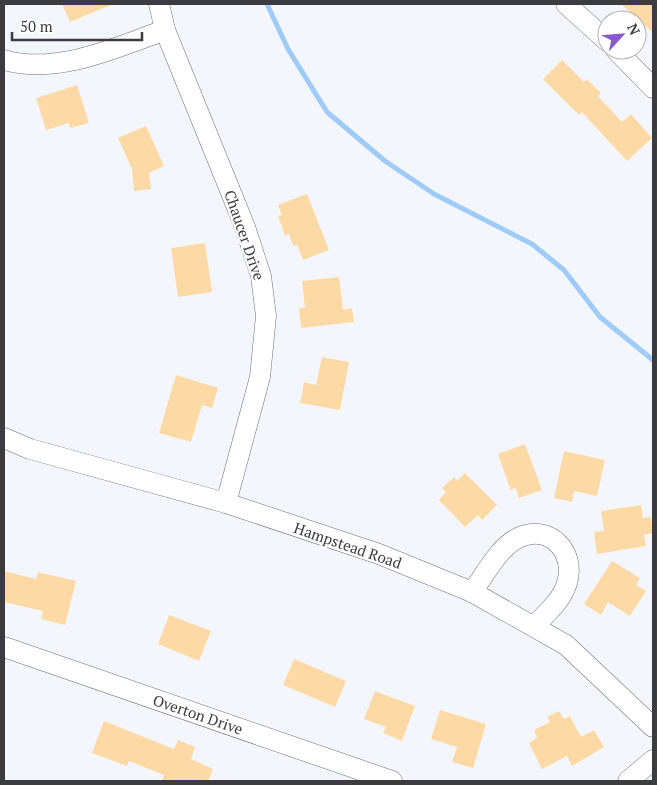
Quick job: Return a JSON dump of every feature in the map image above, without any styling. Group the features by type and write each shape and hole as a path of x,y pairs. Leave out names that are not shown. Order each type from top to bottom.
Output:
{"street":[{"name":"Chaucer Drive","path":"159,4 165,30 245,227 262,276 266,316 260,377 226,503"},
{"path":"566,4 597,32"},
{"path":"4,60 21,65 67,61 108,50 165,30"},
{"path":"626,60 653,88"},
{"name":"Hampstead Road","path":"4,438 30,450 226,503 379,554 472,592 566,646 653,727"},
{"path":"472,592 505,548 519,537 538,533 554,538 566,553 569,567 567,584 556,603 534,626"},
{"name":"Overton Drive","path":"4,647 392,781"},
{"path":"628,781 653,760"}],"building":[{"path":"62,4 113,4 70,22"},
{"path":"621,4 653,4 653,33 647,28 647,10 628,10"},
{"path":"562,60 584,82 587,79 601,93 598,96 622,122 631,114 652,138 627,161 582,112 579,115 543,79"},
{"path":"77,85 89,123 70,128 69,123 46,130 36,98"},
{"path":"146,126 164,166 149,173 151,189 134,191 132,169 118,138"},
{"path":"307,194 329,250 303,260 297,245 293,246 289,234 285,236 278,216 282,215 278,205"},
{"path":"205,243 212,292 178,297 171,248"},
{"path":"339,277 343,310 352,308 354,322 301,328 299,308 305,308 302,281"},
{"path":"322,357 349,362 340,410 300,403 304,382 316,385"},
{"path":"176,375 218,388 212,408 202,405 191,442 159,433"},
{"path":"525,444 542,490 519,498 515,487 511,491 498,454"},
{"path":"564,451 605,460 597,496 574,491 572,502 554,498"},
{"path":"465,473 497,505 482,520 478,515 465,527 439,500 446,492 442,488 454,477 457,481"},
{"path":"641,505 643,518 651,517 653,533 644,535 646,546 597,554 594,532 604,531 601,511"},
{"path":"612,561 640,578 636,585 646,591 630,616 608,602 601,615 584,604"},
{"path":"4,571 36,579 38,572 76,581 65,625 41,619 43,611 4,602"},
{"path":"169,615 211,631 199,661 158,644"},
{"path":"294,659 346,681 335,707 283,685"},
{"path":"375,691 415,706 402,741 383,733 386,727 364,719"},
{"path":"440,710 486,724 473,768 452,762 457,747 431,739"},
{"path":"559,711 564,719 570,716 581,737 594,730 604,747 572,766 567,756 542,769 529,743 537,738 534,730 550,722 547,717"},
{"path":"104,721 174,749 178,740 195,747 191,759 213,769 208,781 162,781 164,775 129,761 127,766 92,753"}],"waterway":[{"path":"267,4 288,49 327,112 385,161 434,194 532,244 564,270 600,317 653,360"}]}
